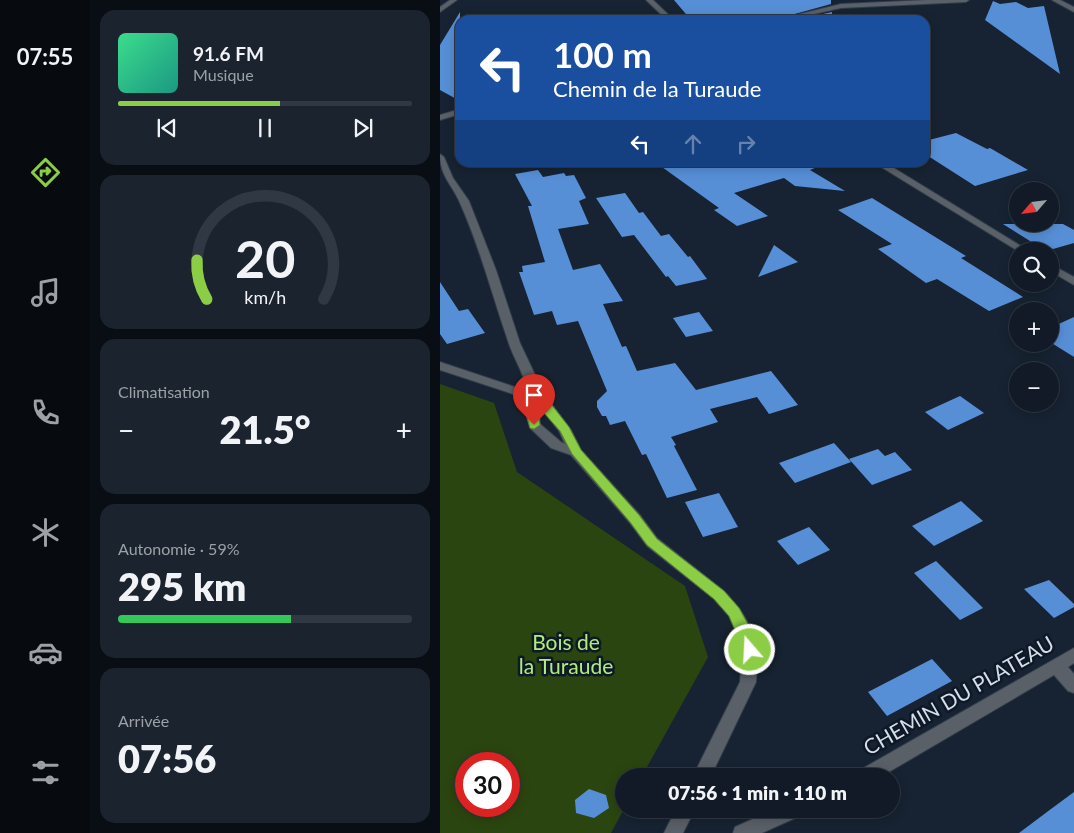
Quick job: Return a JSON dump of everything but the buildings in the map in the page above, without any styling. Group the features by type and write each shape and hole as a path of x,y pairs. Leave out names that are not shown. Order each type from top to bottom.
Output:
{"street":[{"path":"440,10 454,0"},
{"path":"649,0 666,15"},
{"path":"846,0 853,5"},
{"path":"803,15 853,5 966,0"},
{"path":"1054,0 1074,10"},
{"path":"440,118 455,113"},
{"path":"440,157 449,178 464,201 491,270 514,343 531,379 534,397 532,414 534,425 556,445 576,452"},
{"path":"885,167 1009,242"},
{"path":"1059,273 1074,282"},
{"path":"440,366 534,397 547,406 565,430 576,452 635,519 652,542 719,595 734,612 742,626 750,650 748,682 706,768"},
{"name":"CHEMIN DU PLATEAU","path":"880,768 1074,656"},
{"path":"1056,666 1074,686"},
{"path":"678,832 683,818"},
{"path":"742,833 775,818"}],"green space":[{"name":"Bois de la Turaude","path":"440,384 494,403 517,472 685,586 708,657 646,768 615,768 615,818 619,818 611,833 440,833"}],"route":[{"path":"534,425 532,414 534,397 547,406 565,430 576,452 635,519 652,542 719,595 734,612 742,626 750,650"}]}
